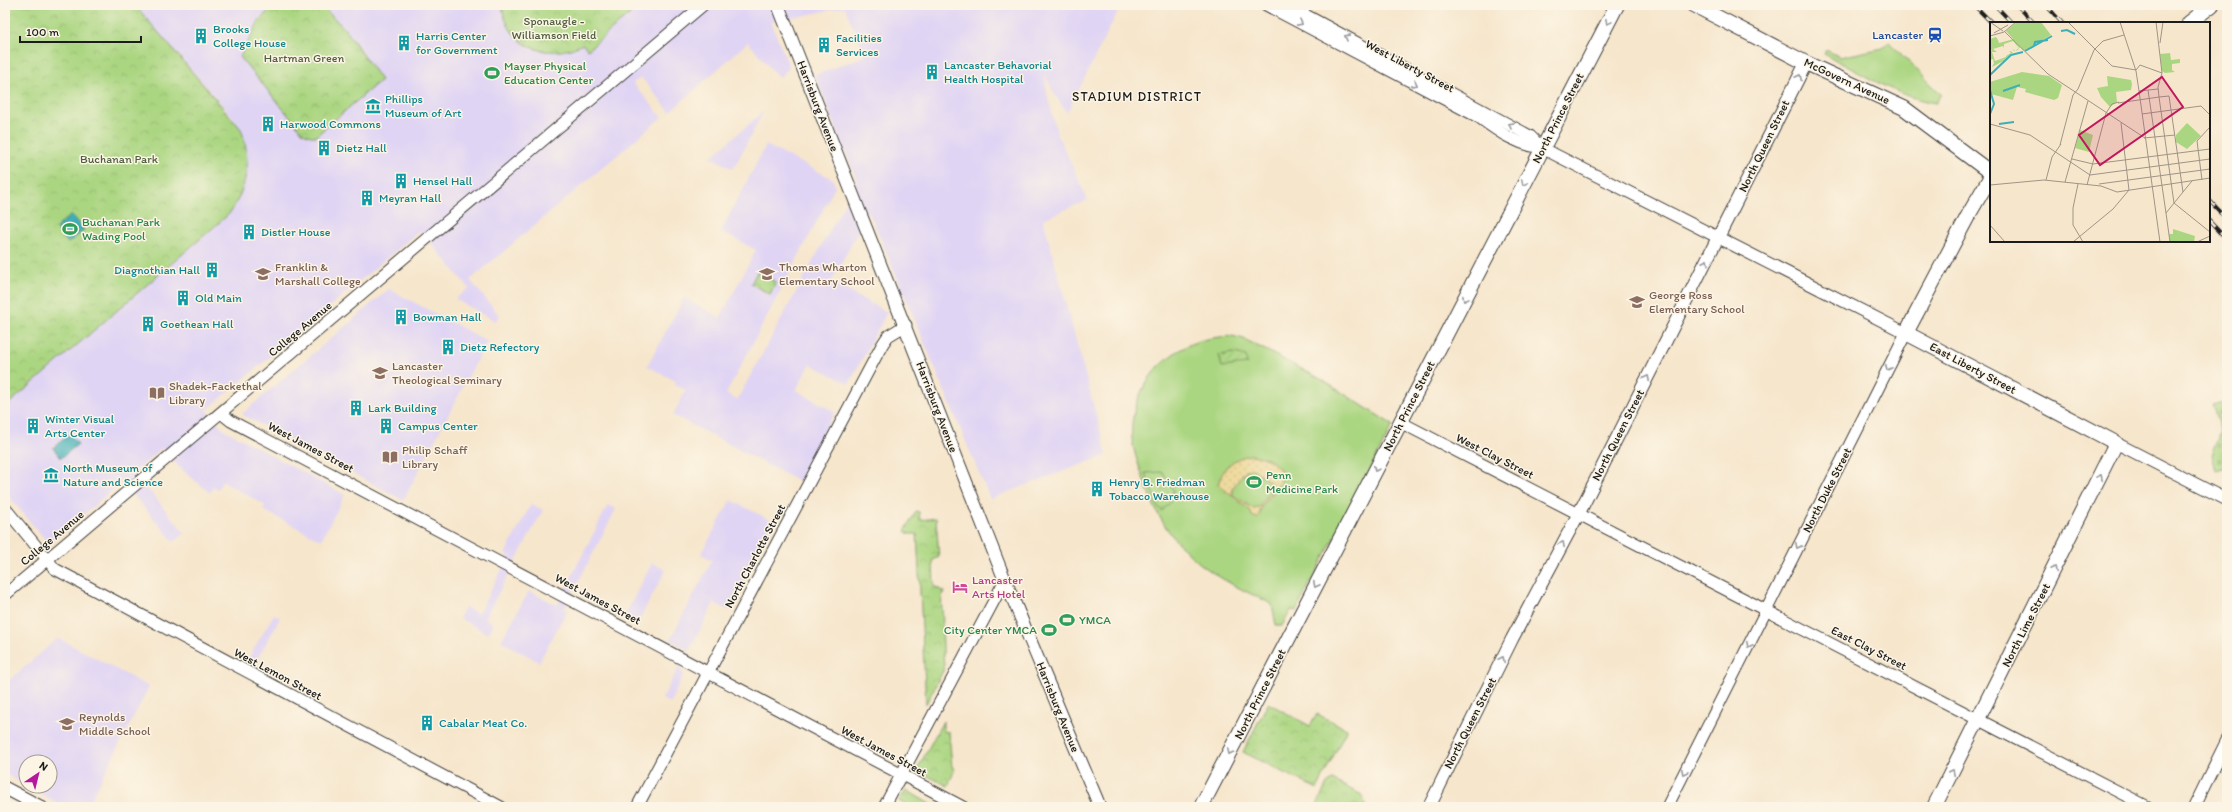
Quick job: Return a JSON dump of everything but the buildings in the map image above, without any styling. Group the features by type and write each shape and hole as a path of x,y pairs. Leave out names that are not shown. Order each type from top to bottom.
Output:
{"highway":[{"name":"North Prince Street","path":"1201,807 1617,5"},
{"name":"McGovern Avenue","path":"1694,5 1806,63 1904,108 1990,172"},
{"path":"2190,22 2212,5"},
{"name":"North Duke Street","path":"1906,333 1969,214 1990,178"},
{"name":"East Liberty Street","path":"1906,333 2116,443"},
{"name":"North Lime Street","path":"1934,807 2116,443"}],"main road":[{"name":"College Avenue","path":"5,595 703,5"},
{"name":"Harrisburg Avenue","path":"778,5 906,325 1005,580 1100,807"},
{"name":"West Liberty Street","path":"1266,5 1480,118 1500,133 1524,146 1542,148"},
{"name":"West Liberty Street","path":"1287,5 1530,136 1542,148 1718,237"},
{"name":"North Queen Street","path":"1429,807 1512,639 1578,513 1806,63"},
{"name":"East Liberty Street","path":"1718,237 1906,333"},
{"name":"North Charlotte Street","path":"637,807 882,345 892,333 906,325"},
{"name":"North Duke Street","path":"1666,807 1906,333"},
{"name":"West James Street","path":"221,413 231,421 962,807"},
{"name":"West Clay Street","path":"1400,422 1578,513"},
{"name":"East Liberty Street","path":"2116,443 2227,500"},
{"name":"West Lemon Street","path":"5,508 55,569 501,807"},
{"name":"East Clay Street","path":"1578,513 2148,807"},
{"path":"884,807 1005,580"},
{"path":"2194,807 2227,740"},
{"path":"5,788 41,807"}],"shaded area":[{"name":"Franklin & Marshall College","path":"135,5 1121,5 1067,113 1053,92 1044,73 1057,133 1088,200 1043,219 1107,455 990,499 869,211 831,282 887,312 849,384 810,364 796,390 835,412 798,481 673,415 686,390 675,385 676,381 647,366 684,298 720,318 756,250 721,231 766,145 833,179 835,187 726,394 737,400 857,181 815,75 865,56 845,7 771,22 789,68 779,78 748,42 670,112 641,77 633,83 662,117 470,280 500,316 495,321 455,299 469,288 420,230 207,410 223,429 345,495 321,540 263,510 265,505 222,481 218,489 213,487 210,493 179,467 162,448 134,473 185,533 174,542 122,482 49,544 5,492 5,407 229,214 239,197 246,178 246,144 235,120"},
{"path":"764,111 733,169 711,157"},
{"name":"Lancaster Theological Seminary","path":"389,289 487,341 404,499 401,499 243,415 243,413"},
{"path":"731,500 774,522 728,610 714,603 679,670 684,673 670,703 662,699 688,649 670,640 712,560 701,554"},
{"path":"531,504 543,510 485,618 493,623 488,634 459,618 465,607 478,614 509,556 505,554"},
{"path":"608,505 616,509 564,609 567,611 539,662 501,641 529,591 557,605"},
{"path":"652,563 666,570 638,622 625,615"},
{"path":"274,614 280,618 254,665 247,661"},
{"name":"Reynolds Middle School","path":"58,638 149,687 87,807 65,807 41,794 58,794 58,754 18,754 18,781 5,774 5,684"}],"green space":[{"name":"Buchanan Park","path":"5,5 135,5 241,129 247,162 244,184 229,214 5,407"},
{"name":"Hartman Green","path":"275,5 321,5 345,29 381,80 316,136 303,133 240,57 260,19"},
{"name":"Sponaugle - Williamson Field","path":"502,5 640,5 588,50 583,44 569,49 543,51 520,41 505,19"},
{"path":"1889,42 1941,94 1936,103 1921,100 1892,90 1824,54 1826,50 1840,57 1883,48"},
{"path":"757,272 776,282 770,294 751,284"},
{"name":"Penn Medicine Park","path":"1232,336 1244,339 1319,378 1393,425 1296,611 1291,610 1282,626 1276,626 1272,604 1235,586 1212,572 1191,556 1175,539 1159,516 1151,500 1133,445 1132,425 1134,411 1138,398 1152,374 1173,354 1185,347 1202,340"},
{"path":"1235,353 1246,356 1247,364 1222,367 1219,355"},
{"path":"2227,401 2227,467 2216,470 2212,455 2221,431 2212,405"},
{"path":"1163,472 1174,492 1168,496 1171,502 1162,511 1158,506 1145,473"},
{"path":"916,511 919,512 920,520 936,518 939,557 933,560 934,586 944,592 942,596 942,625 944,669 926,704 917,534 909,534 905,531"},
{"path":"1268,703 1310,726 1317,714 1347,729 1317,789 1243,752"},
{"path":"943,721 943,731 949,732 952,767 955,769 948,786 918,771 918,768"},
{"path":"1332,780 1362,795 1366,807 1316,807 1327,784"},
{"path":"906,790 935,807 908,807 899,801"}],"sand":[{"path":"1250,455 1266,458 1278,467 1284,476 1260,509 1260,515 1257,518 1252,516 1250,510 1218,485 1225,469 1233,461","holes":["1253,469 1271,483 1272,489 1259,507 1252,508 1233,495 1232,489 1246,470"]}],"water":[{"name":"Buchanan Park Wading Pool","path":"71,215 84,230 68,243 56,228"},
{"path":"70,434 78,444 61,458 53,448"}],"railway":[{"path":"1974,5 1991,22"},
{"path":"1995,5 2011,22"},
{"path":"2017,5 2033,22"},
{"path":"2046,5 2061,22"},
{"path":"2210,201 2227,219"},
{"path":"2210,222 2227,240"}],"place":[{"name":"Lancaster","path":"1935,35"},
{"name":"Brooks College House","path":"201,36"},
{"name":"Harris Center for Government","path":"404,43"},
{"name":"Facilities Services","path":"824,45"},
{"name":"Lancaster Behavorial Health Hospital","path":"932,72"},
{"name":"Mayser Physical Education Center","path":"492,73"},
{"name":"Phillips Museum of Art","path":"373,106"},
{"name":"Harwood Commons","path":"268,124"},
{"name":"Dietz Hall","path":"324,148"},
{"name":"Hensel Hall","path":"401,181"},
{"name":"Meyran Hall","path":"367,198"},
{"name":"Buchanan Park Wading Pool","path":"70,229"},
{"name":"Distler House","path":"249,232"},
{"name":"Diagnothian Hall","path":"212,270"},
{"name":"Franklin & Marshall College","path":"263,274"},
{"name":"Thomas Wharton Elementary School","path":"767,274"},
{"name":"Old Main","path":"183,298"},
{"name":"George Ross Elementary School","path":"1637,302"},
{"name":"Bowman Hall","path":"401,317"},
{"name":"Goethean Hall","path":"148,324"},
{"name":"Dietz Refectory","path":"448,347"},
{"name":"Lancaster Theological Seminary","path":"380,373"},
{"name":"Shadek-Fackethal Library","path":"157,393"},
{"name":"Lark Building","path":"356,408"},
{"name":"Winter Visual Arts Center","path":"33,426"},
{"name":"Campus Center","path":"386,426"},
{"name":"Philip Schaff Library","path":"390,457"},
{"name":"North Museum of Nature and Science","path":"51,475"},
{"name":"Penn Medicine Park","path":"1254,482"},
{"name":"Henry B. Friedman Tobacco Warehouse","path":"1097,489"},
{"name":"Lancaster Arts Hotel","path":"960,587"},
{"name":"YMCA","path":"1067,620"},
{"name":"City Center YMCA","path":"1049,630"},
{"name":"Cabalar Meat Co.","path":"427,723"},
{"name":"Reynolds Middle School","path":"67,724"}],"district":[{"name":"STADIUM DISTRICT","path":"1137,96"}]}
